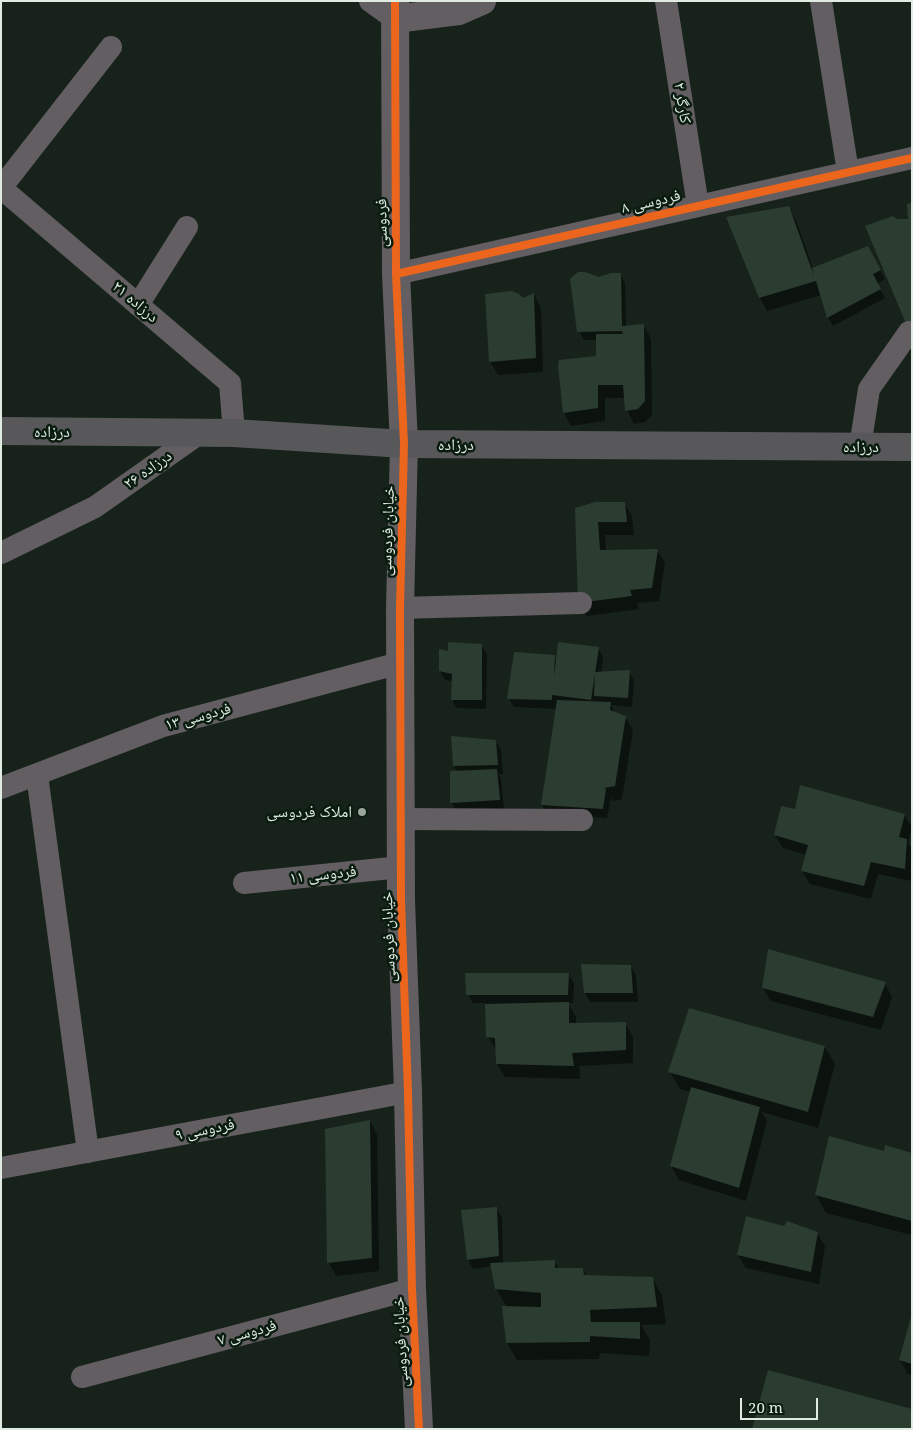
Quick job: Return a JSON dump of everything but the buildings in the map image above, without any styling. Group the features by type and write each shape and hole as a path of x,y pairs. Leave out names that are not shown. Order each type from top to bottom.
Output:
{"main road":[{"name":"درزاده","path":"1,432 234,433 404,444 912,447"}],"street":[{"path":"370,1 395,10 459,11 482,1"},
{"name":"کارگر ۲","path":"666,1 698,206"},
{"path":"821,1 848,172"},
{"name":"فردوسی","path":"395,10 396,274 404,444"},
{"path":"1,188 111,47"},
{"name":"فردوسی ۸","path":"396,274 912,158"},
{"name":"درزاده ۲۱","path":"1,188 230,383 234,433"},
{"path":"138,305 187,227"},
{"path":"860,447 869,389 909,332"},
{"name":"درزاده ۲۶","path":"1,553 95,507 200,433"},
{"name":"خیابان فردوسی","path":"404,444 400,608 400,819 412,1288 419,1429"},
{"path":"400,608 581,603"},
{"name":"فردوسی ۱۳","path":"1,788 164,726 400,663"},
{"path":"37,775 88,1152"},
{"path":"400,819 582,820"},
{"name":"فردوسی ۱۱","path":"244,883 401,867"},
{"name":"فردوسی ۹","path":"1,1168 408,1092"},
{"name":"فردوسی ۷","path":"82,1377 412,1288"}],"cycle path":[{"path":"395,1 396,274 404,444 400,608 401,900 408,1092 412,1289 419,1429"},
{"path":"396,274 912,158"}],"place":[{"name":"املاک فردوسی","path":"362,812"}]}
